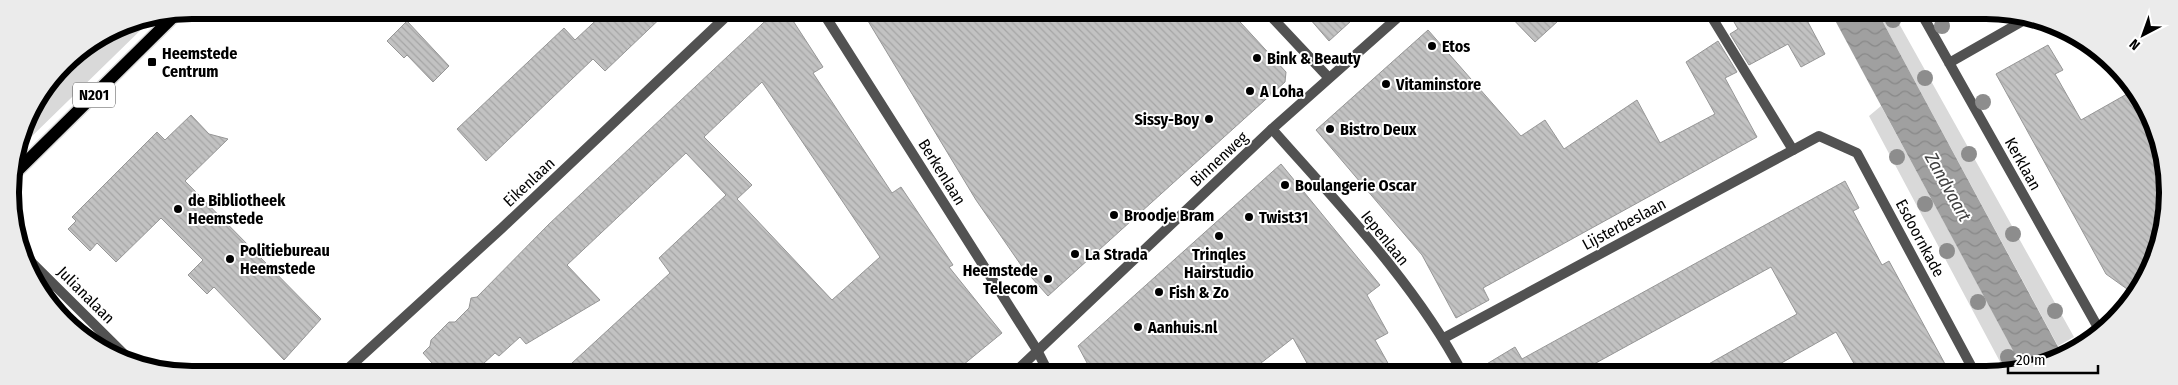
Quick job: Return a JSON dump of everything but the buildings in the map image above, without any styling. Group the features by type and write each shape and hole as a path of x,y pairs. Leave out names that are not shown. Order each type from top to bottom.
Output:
{"main road":[{"name":"N201","path":"21,168 169,21"}],"street":[{"name":"Eikenlaan","path":"351,366 502,228 724,19"},
{"name":"Berkenlaan","path":"828,19 1037,350 1045,366"},
{"path":"1274,19 1328,77"},
{"name":"Binnenweg","path":"1021,366 1328,77 1396,19"},
{"path":"1713,19 1793,150"},
{"name":"Kerklaan","path":"1924,19 2097,325"},
{"path":"1949,63 2020,22"},
{"name":"Iepenlaan","path":"1272,129 1375,246 1444,338 1459,366"},
{"name":"Lijsterbeslaan","path":"1444,338 1819,136"},
{"name":"Esdoornkade","path":"1819,136 1857,153 1971,366"},
{"name":"Julianalaan","path":"36,267 119,349"}],"path":[{"path":"255,19 258,22"}],"shaded area":[{"path":"1881,19 1896,19 2074,337 2058,346"},
{"path":"145,26 27,141 32,126 48,96 78,62 96,48 116,37"},
{"path":"1881,106 2020,363 2002,365 1869,116"}],"water":[{"name":"Zandvaart","path":"1834,19 1881,19 2059,349 2020,363"}],"place":[{"name":"Etos","path":"1432,46"},
{"name":"Bink & Beauty","path":"1257,58"},
{"name":"Heemstede Centrum","path":"152,62"},
{"name":"Vitaminstore","path":"1386,84"},
{"name":"A Loha","path":"1250,91"},
{"name":"Sissy-Boy","path":"1209,119"},
{"name":"Bistro Deux","path":"1330,129"},
{"name":"Boulangerie Oscar","path":"1285,185"},
{"name":"de Bibliotheek Heemstede","path":"178,209"},
{"name":"Broodje Bram","path":"1114,215"},
{"name":"Twist31","path":"1249,217"},
{"name":"Trinqles Hairstudio","path":"1219,236"},
{"name":"La Strada","path":"1075,254"},
{"name":"Politiebureau Heemstede","path":"230,259"},
{"name":"Heemstede Telecom","path":"1048,279"},
{"name":"Fish & Zo","path":"1159,292"},
{"name":"Aanhuis.nl","path":"1138,327"}]}
